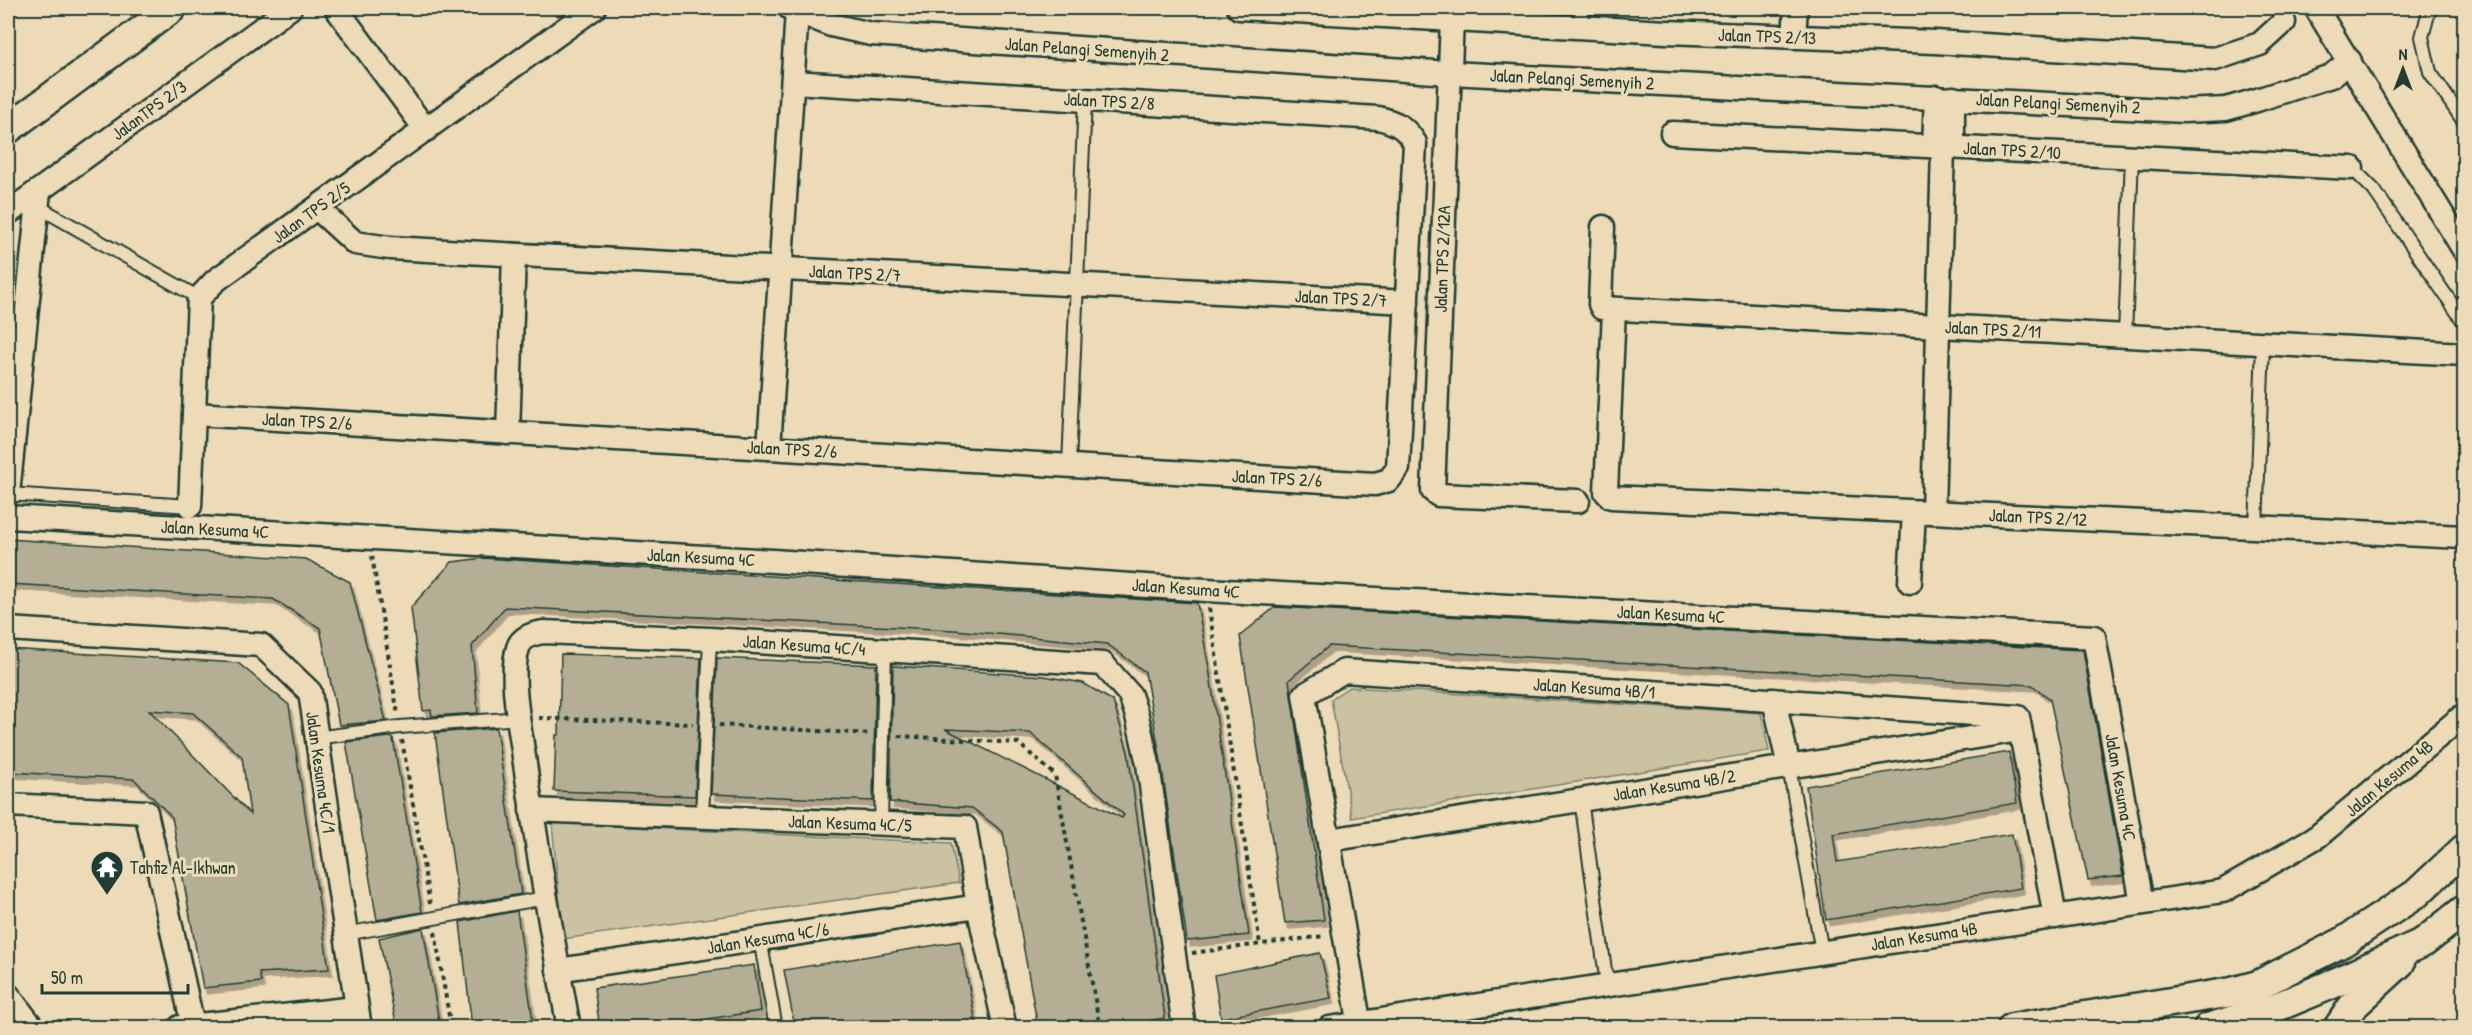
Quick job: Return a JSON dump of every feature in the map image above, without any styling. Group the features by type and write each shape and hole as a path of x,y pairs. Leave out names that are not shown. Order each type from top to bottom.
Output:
{"street":[{"path":"8,129 172,8"},
{"name":"JalanTPS 2/3","path":"8,213 38,198 290,8"},
{"path":"336,8 426,130"},
{"name":"Jalan TPS 2/5","path":"199,298 215,281 594,8"},
{"name":"Jalan TPS 2/13","path":"1239,8 1355,11 1452,19 1581,17 1794,37 1935,42 2215,59 2260,44 2280,15"},
{"path":"1794,37 1796,8"},
{"path":"2316,8 2464,250"},
{"path":"769,448 793,82 794,9"},
{"name":"Jalan Pelangi Semenyih 2","path":"794,9 831,26 871,34 1450,73 2184,111 2226,109 2331,76 2350,61"},
{"name":"Jalan TPS 2/12A","path":"1452,19 1433,491 1438,495 1578,501"},
{"path":"2350,61 2464,222"},
{"name":"Jalan TPS 2/8","path":"793,82 1378,118 1393,122 1407,130 1415,143 1407,302"},
{"path":"1910,582 1924,512 1938,326 1945,97"},
{"name":"Jalan TPS 2/10","path":"1672,133 2352,168"},
{"path":"8,494 38,198"},
{"name":"Jalan TPS 2/7","path":"317,208 355,243 390,248 1407,302"},
{"path":"1603,227 1600,304 1602,308 1614,309"},
{"path":"508,433 514,255"},
{"path":"190,506 199,298"},
{"name":"Jalan TPS 2/6","path":"194,414 1375,484 1389,480 1398,468 1407,302"},
{"name":"Jalan TPS 2/11","path":"1614,309 2464,354"},
{"name":"Jalan TPS 2/12","path":"1614,309 1606,492 1611,497 2464,537"},
{"name":"Jalan Kesuma 4C","path":"8,517 761,560 1206,590 2094,637 2142,903"},
{"name":"Jalan Kesuma 4C/1","path":"8,629 261,645 310,692 358,1018"},
{"name":"Jalan Kesuma 4C/4","path":"569,1028 531,810 514,664 518,645 528,635 543,632 710,639 1103,664 1130,694 1148,764 1184,1028"},
{"name":"Jalan Kesuma 4B/1","path":"1359,1021 1304,695 1344,671 2018,717 2020,730"},
{"path":"1774,700 1789,767"},
{"name":"Jalan Kesuma 4B","path":"1329,1028 1359,1021 2223,891 2309,842 2464,715"},
{"path":"2020,730 2055,917"},
{"name":"Jalan Kesuma 4B/2","path":"1329,840 2020,730"},
{"path":"8,805 146,812 186,1027 358,1018"},
{"name":"Jalan Kesuma 4C/5","path":"531,810 965,827 978,906 1005,1028"},
{"path":"2012,1028 2245,988 2343,942 2416,894 2464,849"},
{"name":"Jalan Kesuma 4C/6","path":"558,970 978,906"},
{"path":"2338,1028 2352,1006 2464,910"},
{"path":"2208,1028 2263,1021 2424,942"},
{"path":"2245,988 2263,1021"},
{"path":"8,995 33,1028"}],"lane":[{"path":"2433,8 2429,11 2422,37 2430,72 2464,122"},
{"path":"1069,465 1085,100"},
{"path":"2125,336 2132,156"},
{"path":"2352,168 2374,190 2464,322"},
{"path":"38,198 199,298"},
{"path":"2256,528 2263,344"},
{"path":"8,494 190,506"},
{"path":"702,817 710,639"},
{"path":"881,824 885,650"},
{"path":"315,738 400,727 519,718"},
{"path":"1789,767 1822,952"},
{"path":"1581,800 1607,984"},
{"path":"345,934 545,898"},
{"path":"760,939 776,1028"}],"path":[{"path":"369,538 451,1028"},
{"path":"1206,590 1260,944"},
{"path":"1173,956 1345,933"}],"shaded area":[{"path":"1349,687 1761,713 1769,751 1352,818 1331,699"},
{"path":"552,823 951,843 959,883 563,939"}],"building":[{"path":"8,539 306,559 350,582 386,721 339,725 320,628 273,599 8,584"},
{"path":"483,558 1197,603 1249,935 1187,941 1161,762 1145,672 1107,644 954,630 505,607 472,646 478,713 432,716 431,710 423,711 411,607 452,562"},
{"path":"1275,607 2083,650 2123,876 2088,880 2050,699 2032,685 1329,646 1289,680 1324,920 1285,923 1240,636"},
{"path":"8,649 238,663 289,705 329,969 259,973 261,982 203,988 172,817 134,779 8,772","holes":["149,710 193,713 242,757 250,814"]},
{"path":"561,654 701,658 695,796 554,791 556,735 559,735"},
{"path":"717,658 876,665 873,801 711,794"},
{"path":"893,666 1044,676 1083,683 1113,701 1128,752 1165,1018 1103,1028 1038,1028 1003,832 972,808 890,802","holes":["945,729 1030,733 1124,815 1122,818"]},
{"path":"496,728 521,894 459,905 435,733"},
{"path":"393,738 422,912 377,920 346,742"},
{"path":"2009,752 2017,803 1833,834 1837,862 2012,834 2021,888 1826,920 1806,786"},
{"path":"517,911 534,1028 472,1028 460,922"},
{"path":"423,928 440,1028 397,1028 379,938"},
{"path":"960,941 977,1028 795,1028 784,970"},
{"path":"1320,953 1331,998 1221,1018 1214,975"},
{"path":"754,965 761,1011 646,1028 600,1028 594,988"}],"place":[{"name":"Tahfiz Al-Ikhwan","path":"107,896"}]}
